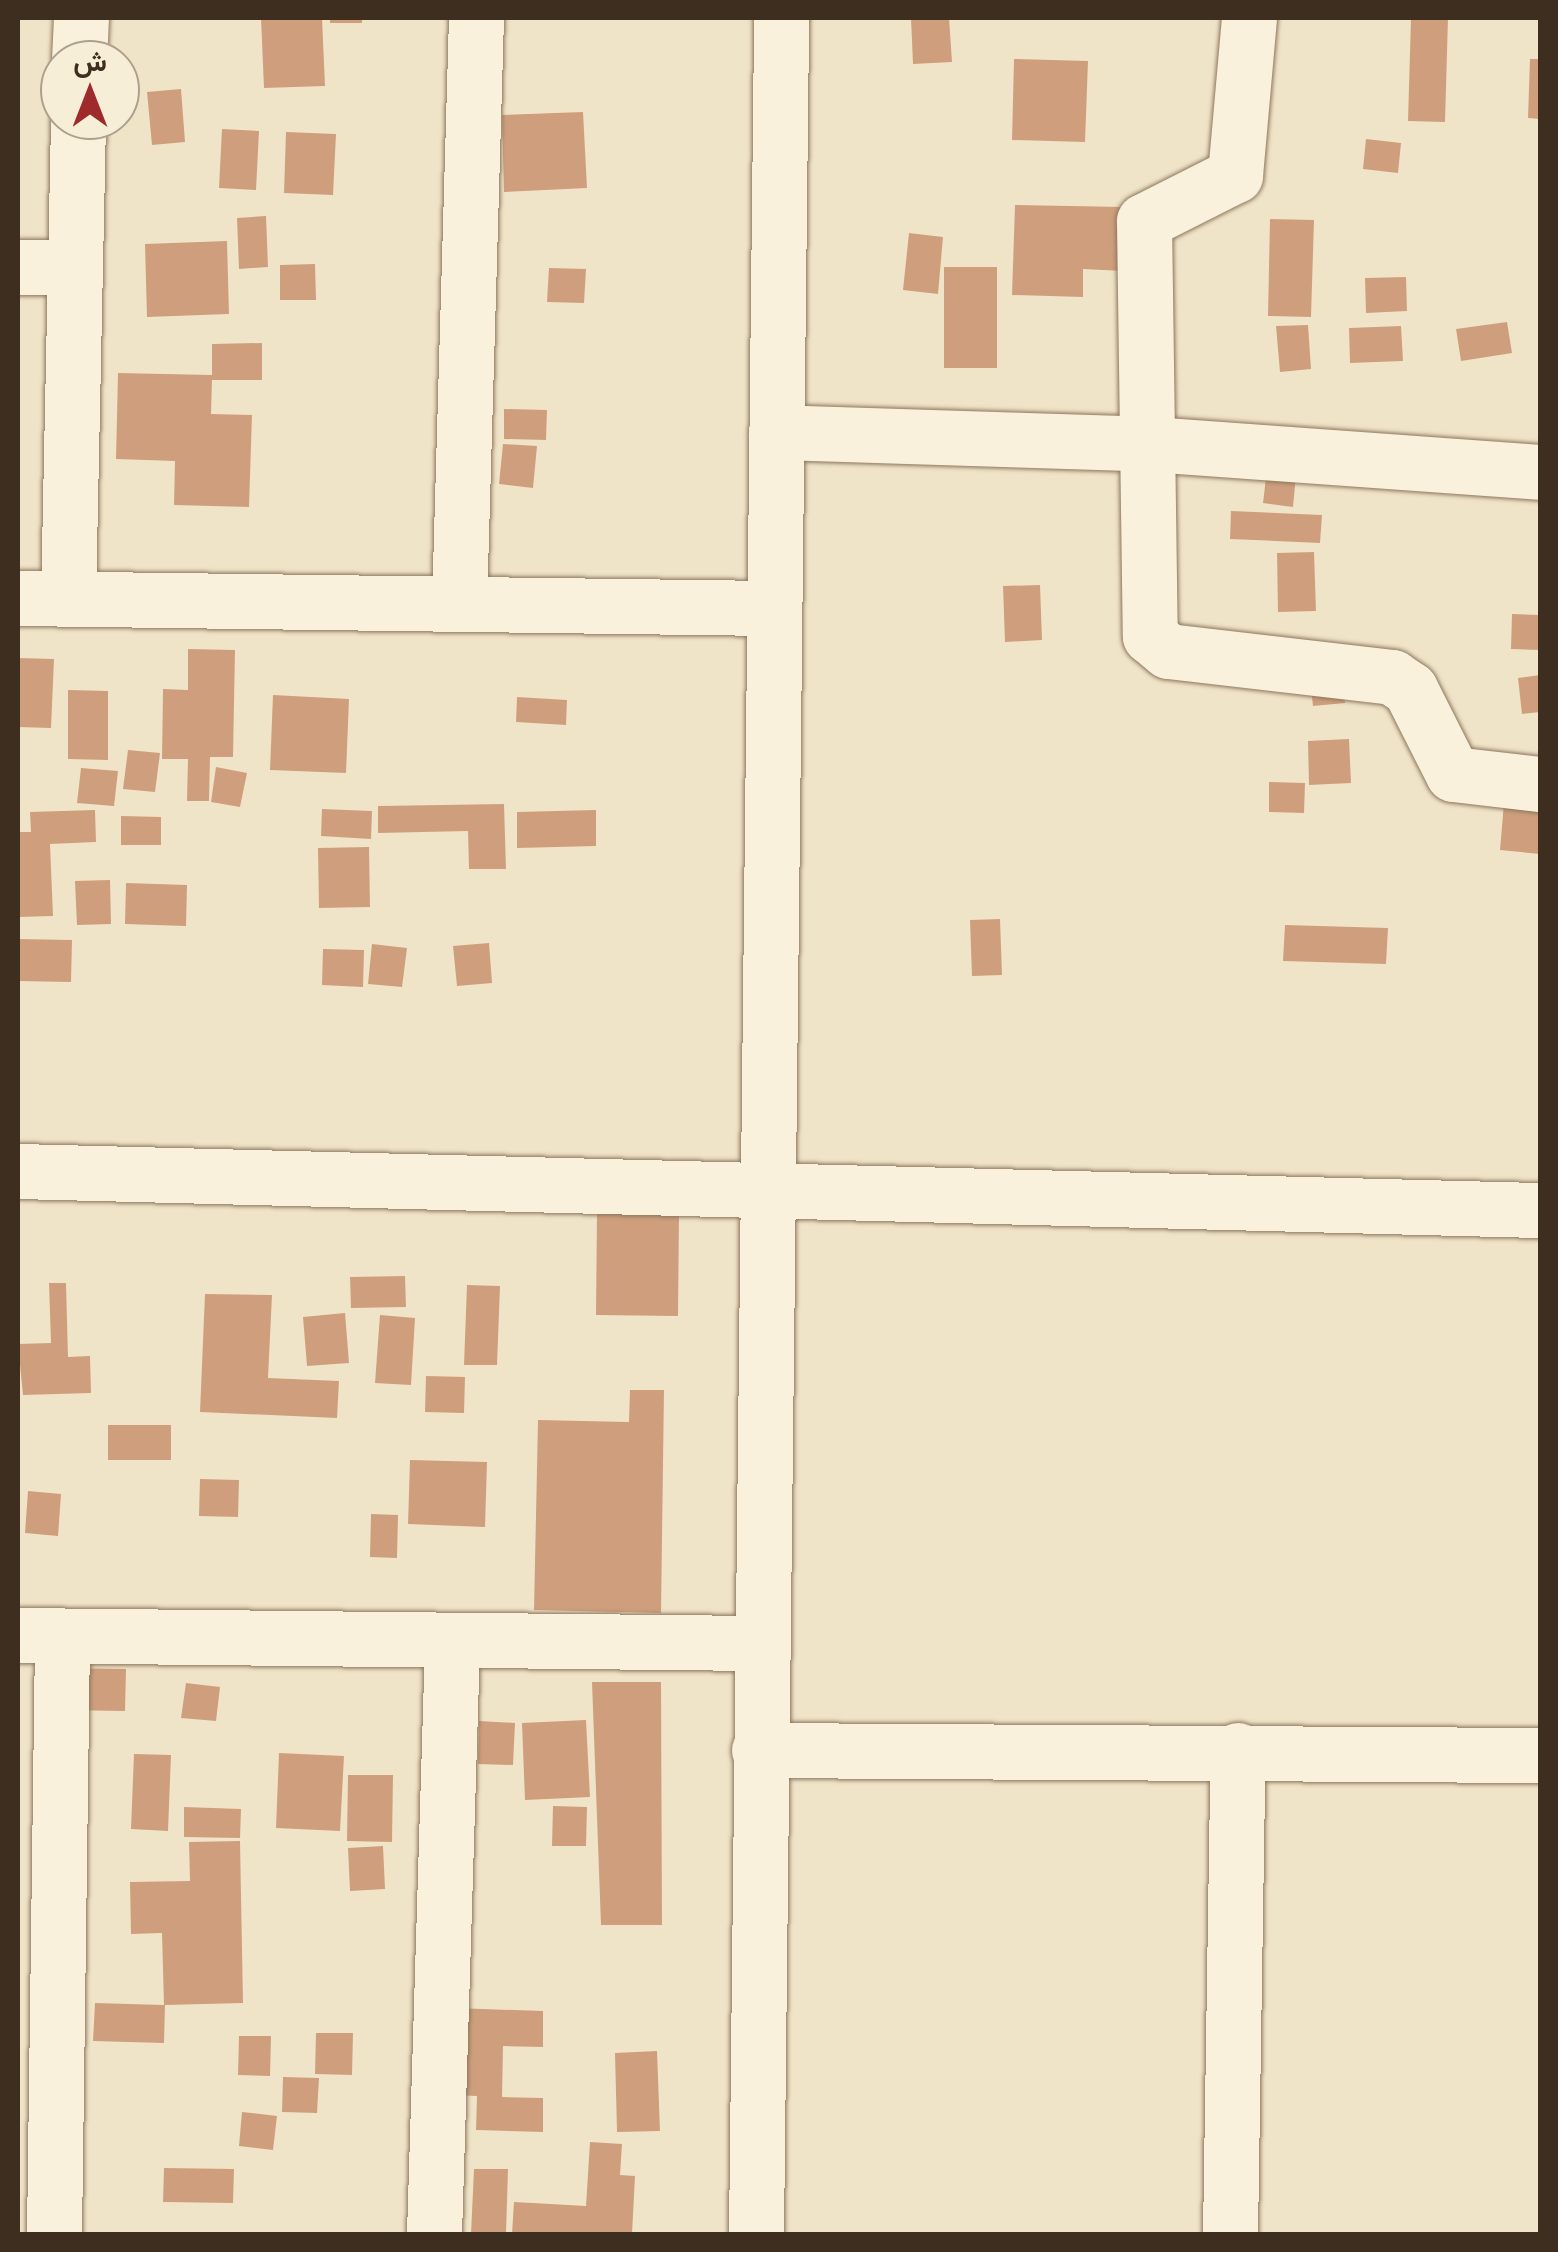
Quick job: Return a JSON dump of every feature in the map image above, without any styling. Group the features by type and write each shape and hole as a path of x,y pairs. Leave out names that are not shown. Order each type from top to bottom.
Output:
{"street":[{"path":"459,604 476,18"},
{"path":"756,2234 781,18"},
{"path":"1250,18 1235,175 1228,186 1160,206 1144,221 1156,646 1392,677 1410,689 1452,774 1540,784"},
{"path":"77,140 73,267 43,599 774,608"},
{"path":"18,267 73,267"},
{"path":"776,432 1150,444 1540,472"},
{"path":"18,1171 1540,1210"},
{"path":"54,2234 38,1953 40,1635 452,1645 763,1643"},
{"path":"434,2234 452,1645"},
{"path":"759,1750 1540,1754"},
{"path":"1230,2234 1238,1750"}],"building":[{"path":"261,18 322,18 325,86 264,88"},
{"path":"330,18 362,18 362,23 330,23"},
{"path":"911,18 949,18 952,62 913,64"},
{"path":"1411,18 1448,18 1445,122 1408,121"},
{"path":"1014,59 1088,61 1085,142 1012,140"},
{"path":"1530,59 1540,59 1540,119 1528,118"},
{"path":"181,89 185,142 152,145 147,92"},
{"path":"583,112 587,188 504,192 502,115"},
{"path":"222,129 259,131 256,190 219,188"},
{"path":"286,132 336,134 333,195 284,193"},
{"path":"1366,139 1401,143 1398,173 1363,169"},
{"path":"1015,205 1124,207 1123,271 1083,269 1083,297 1012,295"},
{"path":"266,216 268,267 239,269 237,218"},
{"path":"1270,219 1314,220 1311,317 1268,316"},
{"path":"909,233 943,237 938,294 903,290"},
{"path":"227,241 229,314 147,317 145,244"},
{"path":"315,264 316,300 280,300 280,265"},
{"path":"944,267 997,267 997,368 944,368"},
{"path":"549,268 586,269 584,303 547,302"},
{"path":"1406,277 1407,311 1366,313 1365,278"},
{"path":"1507,322 1512,353 1461,361 1456,329"},
{"path":"1308,325 1311,369 1280,372 1276,326"},
{"path":"1401,326 1403,361 1350,363 1349,328"},
{"path":"262,343 262,380 212,380 211,414 252,415 249,507 174,505 175,461 116,459 118,373 212,375 212,344"},
{"path":"504,409 547,410 546,440 504,439"},
{"path":"503,444 537,446 533,488 499,484"},
{"path":"1268,461 1297,464 1293,507 1263,503"},
{"path":"1231,511 1322,515 1320,543 1230,539"},
{"path":"1314,552 1316,611 1278,612 1277,553"},
{"path":"1040,585 1042,640 1005,642 1003,586"},
{"path":"1512,614 1540,615 1540,650 1511,649"},
{"path":"188,649 235,650 233,757 210,757 209,801 187,801 188,759 162,759 163,689 188,690"},
{"path":"18,658 54,659 51,728 18,727"},
{"path":"1339,658 1345,703 1313,706 1308,663"},
{"path":"1540,675 1540,712 1522,714 1518,678"},
{"path":"68,690 108,691 108,760 68,759"},
{"path":"273,695 349,699 346,773 270,770"},
{"path":"517,697 567,700 566,725 516,722"},
{"path":"1349,739 1351,783 1309,785 1308,741"},
{"path":"128,750 160,753 155,792 123,789"},
{"path":"216,767 247,773 240,807 211,802"},
{"path":"81,768 118,771 114,806 77,803"},
{"path":"1506,779 1540,782 1540,854 1500,850"},
{"path":"1269,782 1305,783 1304,813 1269,812"},
{"path":"504,804 506,869 469,869 468,831 378,833 378,806"},
{"path":"322,809 372,811 371,839 321,836"},
{"path":"95,810 96,842 50,844 53,916 18,917 18,832 31,832 30,812"},
{"path":"596,810 596,846 517,848 517,812"},
{"path":"121,816 161,817 161,845 121,845"},
{"path":"369,847 370,907 319,908 318,848"},
{"path":"110,880 111,924 77,925 75,881"},
{"path":"126,883 187,885 186,926 125,924"},
{"path":"1000,919 1002,975 972,976 970,920"},
{"path":"1285,925 1388,928 1386,964 1283,961"},
{"path":"18,939 72,940 71,982 18,981"},
{"path":"489,943 492,983 457,986 453,946"},
{"path":"372,944 407,948 402,987 368,984"},
{"path":"323,949 364,950 363,987 322,985"},
{"path":"597,1212 679,1213 678,1316 596,1315"},
{"path":"405,1276 406,1307 351,1308 350,1277"},
{"path":"49,1283 66,1283 68,1357 90,1356 91,1393 23,1395 18,1344 51,1343"},
{"path":"467,1285 500,1286 497,1365 464,1365"},
{"path":"205,1294 272,1295 268,1378 339,1381 337,1418 200,1412"},
{"path":"345,1313 349,1363 307,1366 303,1317"},
{"path":"380,1315 415,1318 411,1385 375,1383"},
{"path":"426,1376 465,1377 464,1413 425,1412"},
{"path":"630,1390 664,1390 661,1613 534,1610 538,1420 629,1422"},
{"path":"108,1425 171,1425 171,1460 108,1460"},
{"path":"410,1460 487,1462 485,1527 408,1524"},
{"path":"200,1479 239,1480 238,1517 199,1516"},
{"path":"28,1491 61,1494 58,1536 25,1533"},
{"path":"371,1514 398,1515 397,1558 370,1557"},
{"path":"61,1668 126,1669 125,1711 60,1710"},
{"path":"592,1682 661,1682 662,1925 601,1925"},
{"path":"186,1683 220,1687 216,1721 181,1718"},
{"path":"586,1720 590,1797 525,1800 522,1723"},
{"path":"479,1721 515,1723 513,1765 478,1764"},
{"path":"279,1753 344,1756 340,1831 276,1828"},
{"path":"134,1754 171,1755 168,1831 131,1829"},
{"path":"348,1775 393,1775 392,1842 347,1841"},
{"path":"553,1806 587,1807 586,1846 552,1846"},
{"path":"184,1807 241,1809 240,1838 184,1837"},
{"path":"240,1841 243,2003 165,2005 164,2043 93,2041 95,2003 164,2005 162,1933 131,1934 130,1882 190,1881 189,1842"},
{"path":"383,1846 385,1889 350,1891 348,1848"},
{"path":"454,2008 543,2011 543,2047 503,2046 502,2097 543,2098 543,2132 476,2130 477,2096 451,2095"},
{"path":"316,2033 353,2033 352,2075 315,2074"},
{"path":"239,2036 271,2036 270,2076 238,2075"},
{"path":"657,2051 660,2131 617,2132 615,2053"},
{"path":"283,2077 319,2078 317,2113 282,2112"},
{"path":"242,2112 277,2116 273,2150 239,2146"},
{"path":"590,2142 622,2144 620,2175 635,2176 632,2234 512,2234 514,2202 586,2206"},
{"path":"164,2168 234,2169 233,2203 163,2202"},
{"path":"474,2169 508,2169 506,2234 471,2234"}]}
